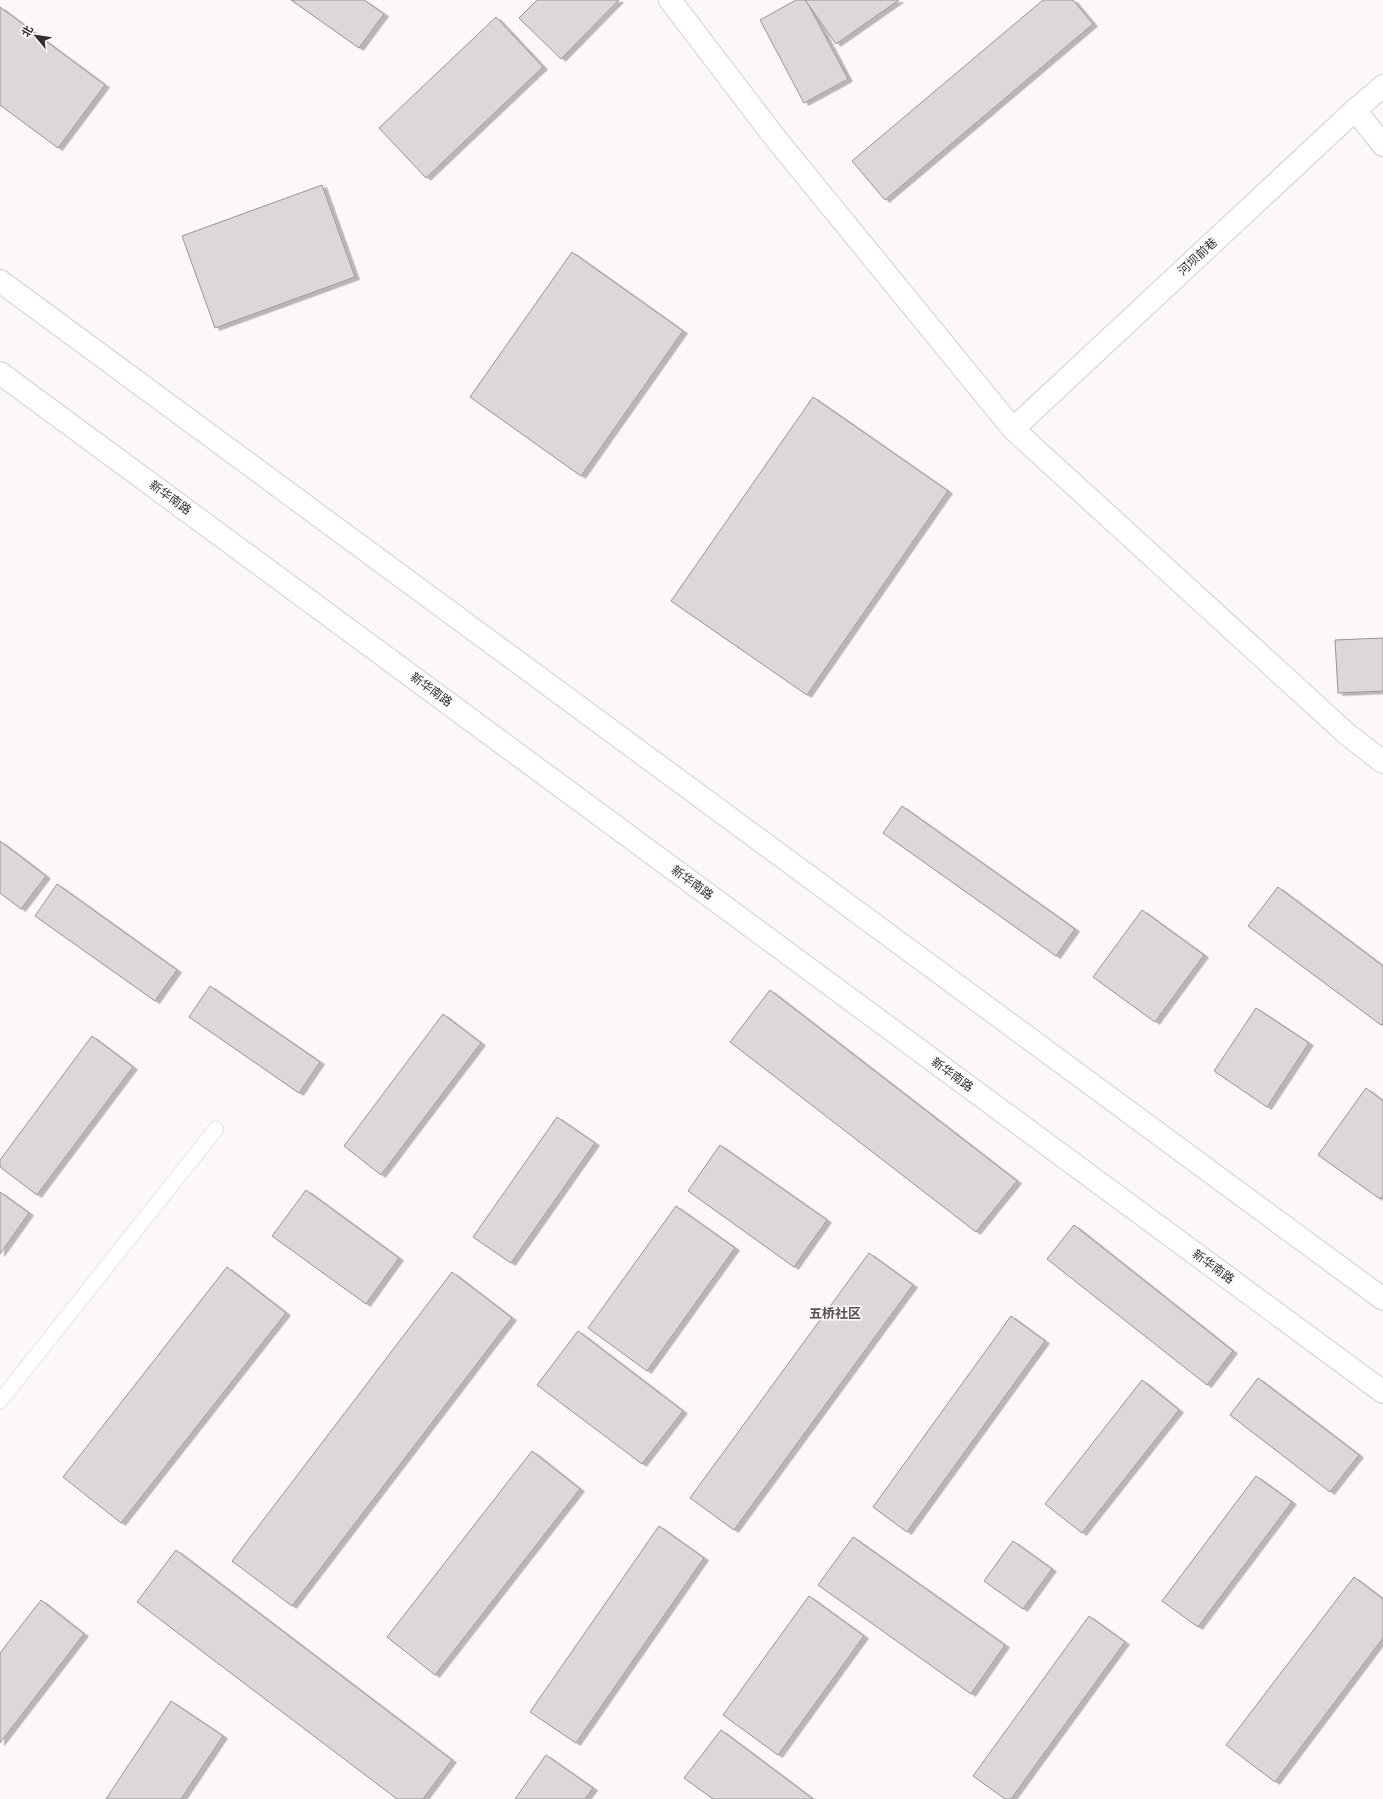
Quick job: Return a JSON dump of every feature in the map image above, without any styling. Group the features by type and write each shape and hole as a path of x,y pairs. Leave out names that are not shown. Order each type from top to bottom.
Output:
{"main road":[{"path":"670,0 776,139 1013,429 1348,735 1383,762"},
{"name":"河坝前巷","path":"1013,429 1355,110 1383,86"},
{"path":"1355,110 1383,145"},
{"path":"0,281 1383,1299"},
{"name":"新华南路","path":"0,373 1383,1392"}],"lane":[{"path":"0,1401 216,1129"}],"building":[{"path":"291,0 364,0 384,14 359,48"},
{"path":"537,0 619,0 561,59 519,18"},
{"path":"796,0 806,0 848,79 804,103 760,20"},
{"path":"805,0 899,0 836,44"},
{"path":"1043,0 1073,0 1093,24 885,200 852,161"},
{"path":"0,7 105,85 58,148 0,105"},
{"path":"496,17 543,67 426,178 379,128"},
{"path":"322,185 355,277 215,328 182,236"},
{"path":"572,252 683,331 581,476 470,397"},
{"path":"813,397 948,491 807,695 671,601"},
{"path":"1383,638 1383,691 1338,693 1335,640"},
{"path":"902,806 1075,929 1056,956 883,833"},
{"path":"0,841 46,876 21,909 0,893"},
{"path":"57,884 177,970 155,1001 35,916"},
{"path":"1278,887 1383,966 1383,1023 1381,1025 1248,926"},
{"path":"1142,910 1204,955 1155,1022 1093,977"},
{"path":"210,986 320,1062 299,1093 189,1017"},
{"path":"770,990 1017,1181 976,1232 730,1042"},
{"path":"1256,1008 1309,1043 1267,1107 1214,1071"},
{"path":"443,1014 481,1043 381,1175 344,1146"},
{"path":"92,1036 133,1067 37,1195 0,1167 0,1160"},
{"path":"1366,1088 1383,1101 1383,1195 1380,1199 1318,1155"},
{"path":"557,1117 595,1143 511,1263 473,1237"},
{"path":"720,1145 827,1220 794,1267 688,1191"},
{"path":"306,1190 399,1258 366,1304 272,1236"},
{"path":"0,1192 29,1213 0,1254"},
{"path":"676,1206 735,1248 647,1371 588,1328"},
{"path":"1074,1225 1233,1351 1207,1385 1047,1259"},
{"path":"869,1253 913,1285 734,1530 690,1498"},
{"path":"227,1267 286,1313 121,1523 63,1477"},
{"path":"452,1272 512,1318 292,1606 232,1561"},
{"path":"1011,1316 1045,1341 907,1532 873,1507"},
{"path":"578,1331 683,1411 642,1464 537,1385"},
{"path":"1258,1378 1359,1455 1330,1492 1230,1415"},
{"path":"1142,1380 1179,1410 1082,1533 1045,1504"},
{"path":"532,1451 580,1489 435,1675 387,1637"},
{"path":"1256,1476 1292,1502 1198,1627 1162,1601"},
{"path":"659,1526 704,1558 576,1743 530,1712"},
{"path":"853,1537 1005,1645 971,1694 818,1585"},
{"path":"1013,1541 1052,1569 1023,1609 984,1581"},
{"path":"176,1550 452,1760 423,1799 397,1799 137,1602"},
{"path":"1354,1577 1383,1599 1383,1638 1275,1782 1226,1745"},
{"path":"809,1596 864,1636 778,1755 723,1715"},
{"path":"41,1600 84,1634 0,1743 0,1653"},
{"path":"1089,1616 1125,1642 1011,1799 1005,1799 973,1776"},
{"path":"171,1701 223,1736 181,1799 106,1799"},
{"path":"721,1730 813,1799 713,1799 684,1778"},
{"path":"546,1755 593,1788 585,1799 515,1799"}],"district":[{"name":"五桥社区","path":"835,1314"}]}
